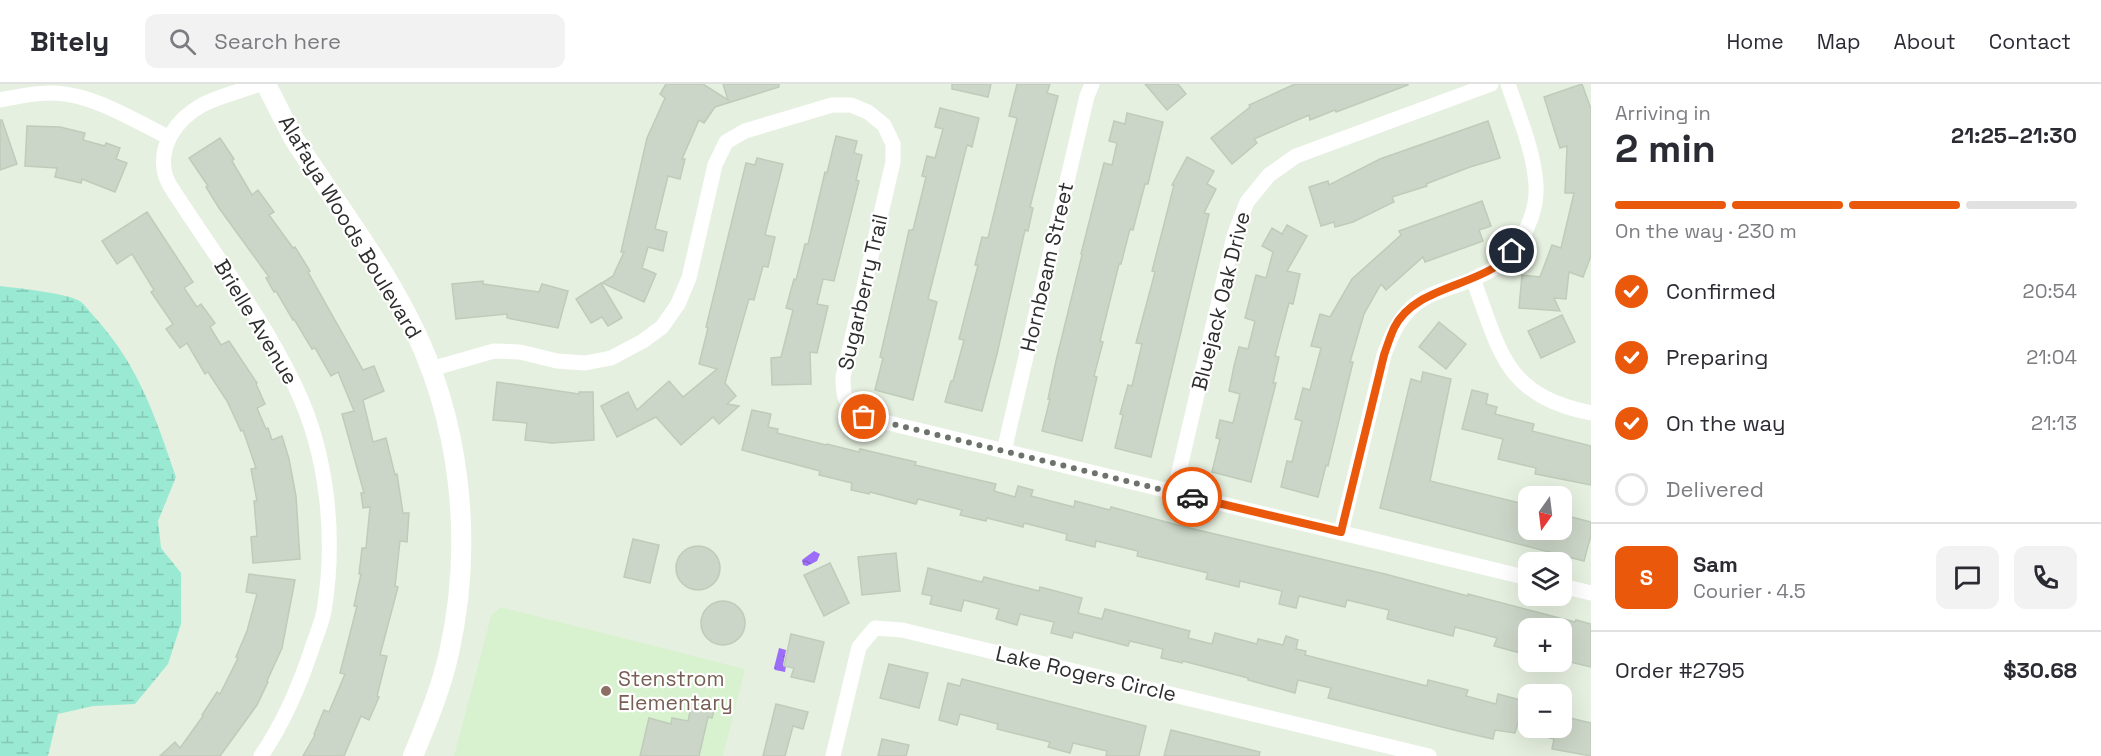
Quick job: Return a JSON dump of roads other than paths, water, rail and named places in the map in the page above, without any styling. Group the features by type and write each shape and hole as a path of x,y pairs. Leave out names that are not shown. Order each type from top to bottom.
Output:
{"street":[{"path":"0,100 25,95 56,93 82,98 109,108 168,137 187,116 202,105 260,84"},
{"name":"Alafaya Woods Boulevard","path":"266,84 294,138 378,264 409,318 431,369 445,412 455,459 462,549 459,593 449,654 433,707 413,756"},
{"name":"Hornbeam Street","path":"1004,451 1087,96 1092,84"},
{"name":"Bluejack Oak Drive","path":"1174,493 1234,236 1247,202 1269,175 1296,156 1491,84"},
{"path":"1341,532 1384,355 1395,327 1413,306 1497,266 1512,251 1525,231 1532,213 1536,188 1533,159 1508,84"},
{"name":"Sugarberry Trail","path":"431,369 494,351 520,352 557,361 585,363 611,358 643,341 662,327 678,304 689,278 715,165 726,142 745,131 832,105 851,105 868,112 884,125 893,144 893,162 843,377 843,396 851,409 864,417 1518,576"},
{"name":"Brielle Avenue","path":"168,137 163,157 165,176 277,349 298,391 317,443 327,504 329,557 324,612 303,678 280,728 261,756"},
{"path":"1473,279 1502,357 1513,373 1528,388 1546,399 1564,407 1591,413"},
{"path":"1572,588 1591,593"},
{"name":"Lake Rogers Circle","path":"832,756 859,647 875,628 902,630 1429,756"}],"water":[{"path":"814,551 820,554 817,561 807,566 803,565 802,560"},
{"path":"779,648 786,650 783,665 786,666 785,672 774,668"}],"place":[{"name":"Stenstrom Elementary","path":"606,691"}]}
